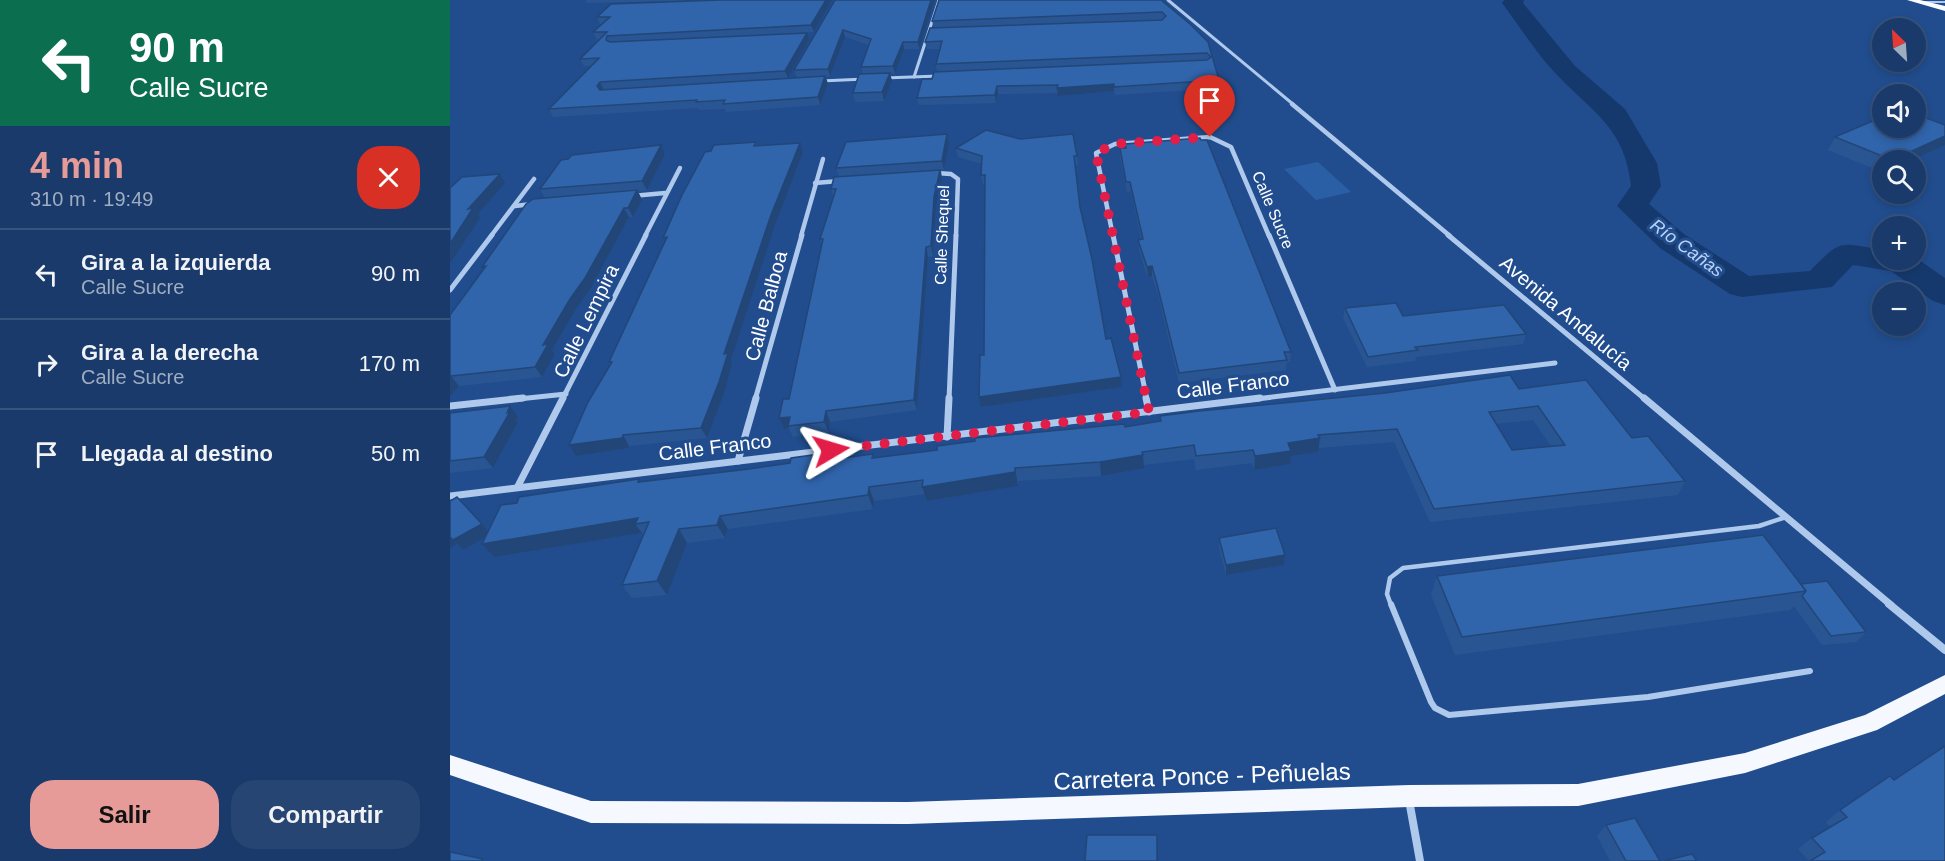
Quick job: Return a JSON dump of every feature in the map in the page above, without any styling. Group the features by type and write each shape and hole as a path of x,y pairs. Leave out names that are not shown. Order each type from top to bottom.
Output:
{"highway":[{"path":"1914,1 1945,9"}],"main road":[{"name":"Carretera Ponce - Peñuelas","path":"450,765 591,812 908,813 1409,796 1578,795 1745,763 1870,723 1945,684"}],"street":[{"path":"914,77 939,0"},
{"name":"Avenida Andalucía","path":"1168,0 1945,650"},
{"path":"928,32 940,32"},
{"path":"880,78 949,75"},
{"path":"812,81 869,79"},
{"name":"Calle Sucre","path":"1149,412 1096,153 1115,144 1210,137 1231,147 1335,390"},
{"name":"Calle Balboa","path":"738,462 823,159"},
{"name":"Calle Lempira","path":"518,486 665,193 680,168"},
{"name":"Calle Shequel","path":"926,174 951,174 958,178 947,437"},
{"path":"450,290 534,179"},
{"path":"815,183 849,180"},
{"path":"630,196 665,193"},
{"path":"515,206 538,204"},
{"name":"Calle Franco","path":"450,496 518,486 738,462 1555,363"},
{"path":"450,406 566,394"},
{"path":"1409,796 1420,861"}],"lane":[{"path":"1914,1 1945,2"},
{"path":"1786,517 1759,526 1403,568 1390,578 1387,594 1431,702 1435,708 1449,715 1648,697 1810,671"}],"shaded area":[{"path":"1318,162 1351,192 1316,200 1284,169"}],"building":[{"path":"720,0 826,0 811,25 607,36 606,40 610,42 807,33 785,71 600,82 597,86 600,90 825,76 818,97 723,104 725,100 696,102 697,100 549,109 599,58 580,59 607,32 593,32 610,17 597,17 611,4"},
{"path":"835,0 931,0 918,42 903,42 893,66 861,67 871,39 843,30 828,69 794,70"},
{"path":"939,0 1161,0 1208,42 1219,80 1114,87 1114,84 1057,88 1058,85 997,86 995,95 917,98 922,79 932,79 934,72 1207,60 1211,57 1207,53 936,64 942,41 925,42 930,28 1162,20 1166,16 1162,12 932,21"},
{"path":"890,73 882,92 853,93 859,74"},
{"path":"1926,118 1945,125 1945,136 1914,150 1872,150 1872,152 1835,137 1872,121 1872,138 1926,138"},
{"path":"986,130 1020,139 1073,134 1077,156 1074,156 1080,207 1106,339 1111,338 1121,377 979,397 980,355 984,355 985,175 981,175 982,156 956,148"},
{"path":"947,134 942,161 836,168 846,142"},
{"path":"1200,138 1207,140 1291,352 1284,352 1287,360 1179,373 1152,266 1147,267 1138,240 1143,239 1130,182 1126,182 1120,148 1126,148 1125,144"},
{"path":"756,142 754,146 800,143 771,215 724,354 728,353 719,382 701,428 623,435 622,438 569,445 588,402 612,362 609,362 667,237 663,238 682,195 705,152 711,151 714,145"},
{"path":"661,145 642,181 540,189 561,160 568,159 572,155"},
{"path":"940,170 934,197 931,246 926,247 914,400 826,411 824,422 788,426 790,417 779,418 783,399 789,399 823,239 820,239 836,189 831,189 834,177"},
{"path":"500,174 468,209 473,208 450,244 450,188 462,177"},
{"path":"637,190 543,345 548,344 535,367 450,377 450,315 486,266 482,267 526,204 533,199"},
{"path":"1396,303 1403,316 1504,305 1526,334 1415,347 1418,350 1368,357 1345,308"},
{"path":"1510,375 1519,389 1586,380 1632,438 1648,436 1685,481 1434,509 1397,429 1318,435 1320,438 1288,443 1291,451 1255,456 1253,450 1196,456 1194,445 1142,452 1143,455 1100,462 1015,468 1015,472 922,487 923,480 869,487 868,495 720,516 717,525 679,529 657,581 622,585 649,522 635,524 638,518 482,544 501,505 517,503 519,497 639,479 638,482 749,469 790,463 791,458 813,455 812,459 835,456 834,459 873,454 872,458 937,450 937,446 975,441 975,438 1124,424 1125,427 1161,421 1160,416 1385,393","holes":["1538,406 1565,445 1512,450 1489,412"]},
{"path":"510,406 507,413 510,412 484,457 450,461 450,413"},
{"path":"457,497 482,524 453,540 450,537 450,501"},
{"path":"1276,528 1285,555 1226,565 1219,538"},
{"path":"1763,535 1806,591 1462,637 1437,576"},
{"path":"1827,581 1866,632 1831,636 1802,596 1806,591 1801,584"},
{"path":"1945,746 1945,861 1810,861 1825,852 1812,838 1847,817 1840,810 1890,776 1894,780"},
{"path":"1635,818 1660,861 1626,861 1606,825"},
{"path":"1087,835 1157,835 1157,861 1085,861"},
{"path":"450,852 483,859 481,861 450,861"},
{"path":"1692,854 1697,861 1664,861"}],"waterway":[{"name":"Río Cañas","path":"1514,0 1512,3 1566,71 1616,115 1643,163 1646,186 1632,206 1672,241 1742,287 1820,280 1845,254 1901,263 1945,294"}],"route":[{"path":"831,450 1149,412 1096,153 1115,144 1210,137"}]}
